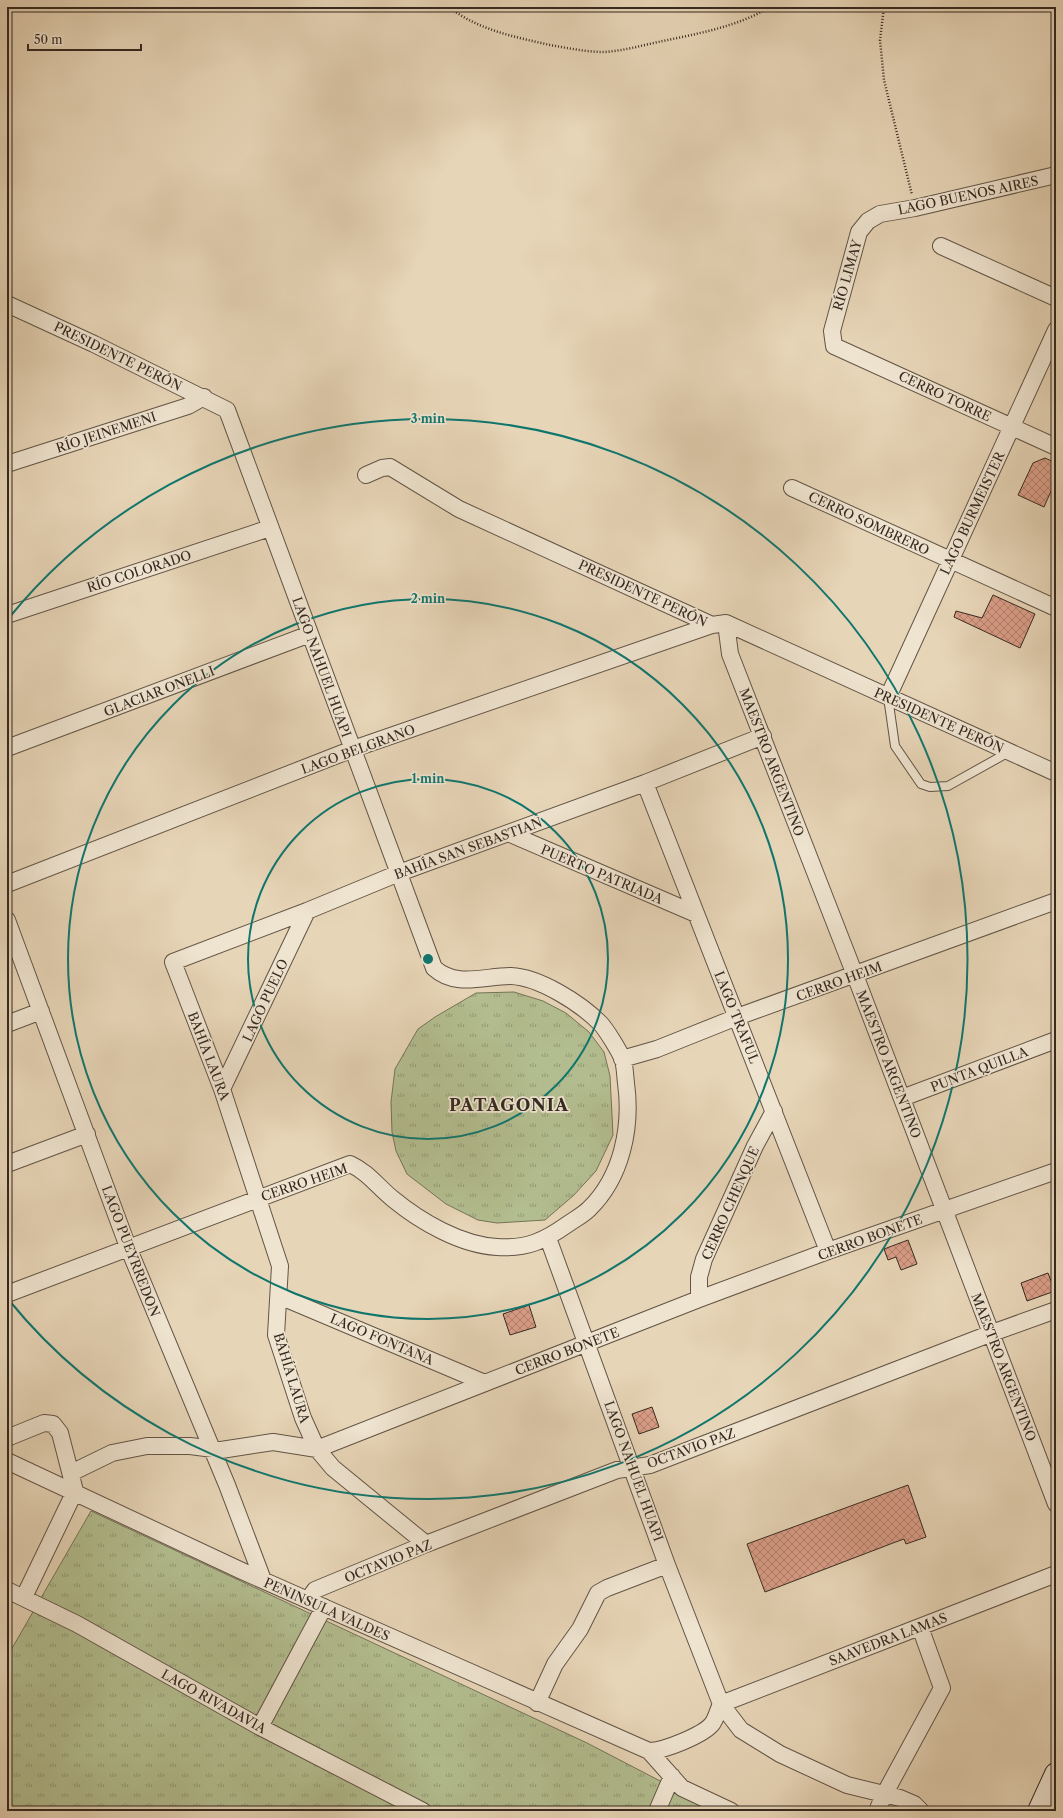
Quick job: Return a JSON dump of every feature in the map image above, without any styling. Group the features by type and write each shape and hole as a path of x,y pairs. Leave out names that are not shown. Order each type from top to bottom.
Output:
{"street":[{"name":"LAGO BUENOS AIRES","path":"880,214 915,208 1056,176"},
{"name":"RÍO LIMAY","path":"834,346 832,331 859,232 868,221 880,214"},
{"path":"941,246 1056,298"},
{"name":"PRESIDENTE PERÓN","path":"7,304 94,344 204,397 227,410"},
{"name":"LAGO BURMEISTER","path":"888,697 1056,330"},
{"name":"CERRO TORRE","path":"834,346 1056,447"},
{"name":"RÍO JEINEMENI","path":"7,464 188,406 204,397"},
{"name":"LAGO NAHUEL HUAPI","path":"227,410 434,968"},
{"name":"PRESIDENTE PERÓN","path":"366,475 382,468 390,467 459,509 888,697 1056,773"},
{"name":"CERRO SOMBRERO","path":"792,488 1056,608"},
{"name":"RÍO COLORADO","path":"7,615 270,528"},
{"name":"MAESTRO ARGENTINO","path":"720,624 730,654 856,975 1056,1504"},
{"name":"LAGO BELGRANO","path":"7,884 353,749 720,624"},
{"name":"GLACIAR ONELLI","path":"7,748 310,634"},
{"name":"BAHÍA SAN SEBASTIAN","path":"173,962 307,911 399,873 645,783 763,736"},
{"name":"LAGO TRAFUL","path":"645,783 828,1251"},
{"name":"PUERTO PATRIADA","path":"508,833 696,914"},
{"name":"CERRO HEIM","path":"622,1059 657,1049 737,1017 1056,901"},
{"name":"LAGO PUELO","path":"222,1089 307,911"},
{"name":"LAGO PUEYRREDON","path":"7,920 128,1247 227,1485 263,1580"},
{"name":"BAHÍA LAURA","path":"173,962 222,1089 280,1266 276,1335 304,1418 317,1449 334,1468 426,1544"},
{"name":"CERRO HEIM","path":"7,1294 350,1164 362,1169 394,1200 429,1223 469,1242 496,1247 524,1247 548,1238 589,1209 606,1188 619,1164 626,1129 628,1099 622,1059 602,1024 577,1003 543,984 512,976 456,979 443,976 434,968"},
{"path":"7,1024 41,1011"},
{"name":"PUNTA QUILLA","path":"902,1098 1056,1040"},
{"name":"CERRO CHENQUE","path":"699,1299 699,1277 704,1259 755,1146 774,1111"},
{"path":"7,1164 87,1134"},
{"name":"CERRO BONETE","path":"317,1449 699,1299 828,1251 1056,1171"},
{"name":"LAGO NAHUEL HUAPI","path":"548,1238 667,1565 721,1704"},
{"name":"LAGO FONTANA","path":"278,1296 485,1383"},
{"name":"OCTAVIO PAZ","path":"308,1600 315,1590 426,1544 617,1470 650,1465 992,1333 1056,1310"},
{"path":"7,1438 44,1423 53,1424 60,1433 75,1491 24,1597"},
{"path":"71,1473 112,1453 147,1446 190,1446 227,1450 273,1442 317,1449"},
{"name":"PENINSULA VALDES","path":"7,1461 75,1491 324,1608 649,1752 682,1788 731,1811"},
{"path":"537,1703 555,1664 580,1629 598,1593 607,1588 667,1565"},
{"name":"SAAVEDRA LAMAS","path":"721,1704 1056,1574"},
{"name":"LAGO RIVADAVIA","path":"7,1590 77,1624 260,1727 423,1811"},
{"path":"260,1727 324,1608"},
{"path":"877,1811 884,1795 942,1688 920,1627"},
{"path":"649,1752 660,1751 672,1747 712,1724 721,1704 741,1730 780,1754 847,1785 914,1804 921,1811"},
{"path":"1039,1811 1056,1774"},
{"path":"657,1811 672,1776"}],"lane":[{"path":"888,697 895,746 921,784 930,787 948,786 1009,752"}],"path":[{"path":"449,7 457,14 508,36 581,51 605,52 678,38 734,24 755,16 770,7"},
{"path":"884,7 880,40 884,80 915,208"}],"green space":[{"path":"514,992 543,1001 566,1013 589,1032 604,1052 610,1076 613,1135 596,1171 574,1195 545,1220 497,1223 478,1220 446,1204 407,1174 396,1151 392,1132 391,1102 395,1069 418,1029 435,1017 476,993"},
{"path":"91,1511 587,1743 718,1811 7,1811 7,1657"}],"building":[{"path":"1045,458 1056,463 1056,480 1044,507 1018,495 1033,463"},
{"path":"993,595 1035,614 1020,648 954,617 956,611 982,618"},
{"path":"908,1240 917,1264 901,1270 896,1257 888,1260 884,1249"},
{"path":"1048,1273 1055,1291 1027,1301 1021,1283"},
{"path":"529,1305 536,1327 510,1335 503,1314"},
{"path":"652,1407 659,1427 639,1434 632,1414"},
{"path":"908,1485 926,1537 906,1544 904,1539 765,1592 747,1544"}],"district":[{"name":"PATAGONIA","path":"509,1105"}]}
